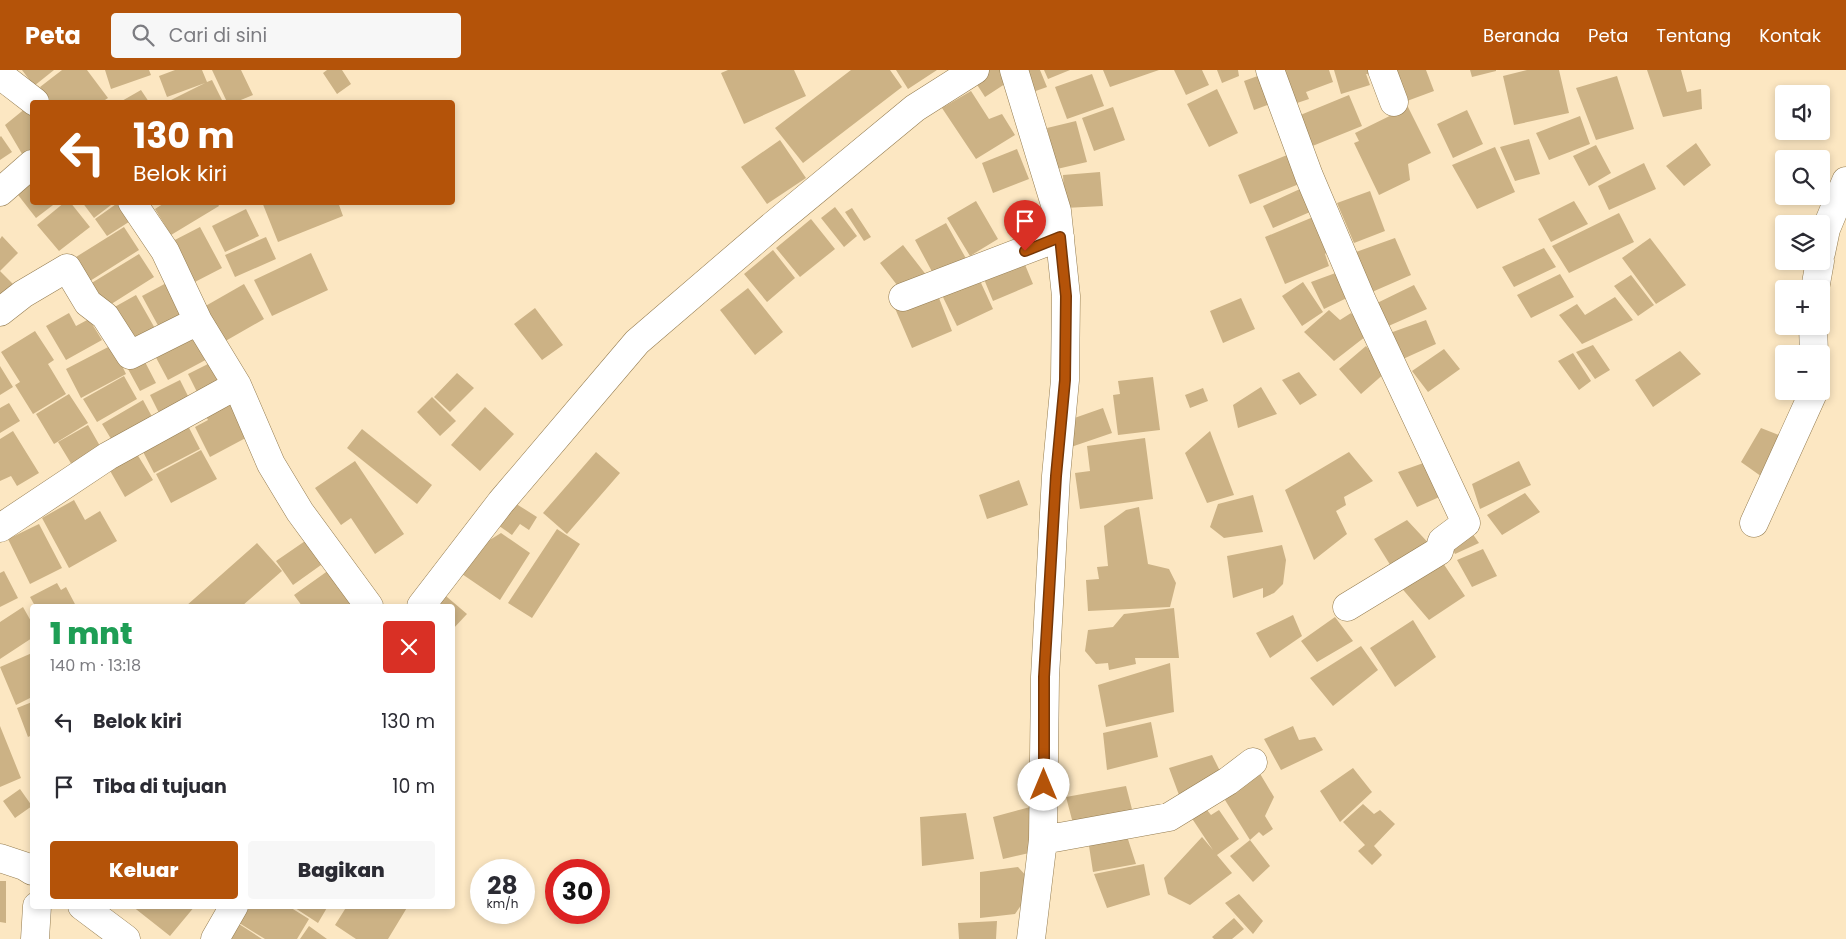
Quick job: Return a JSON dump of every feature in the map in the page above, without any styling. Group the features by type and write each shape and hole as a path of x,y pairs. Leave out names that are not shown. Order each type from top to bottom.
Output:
{"street":[{"path":"423,604 501,502 637,342 770,227 915,108 975,70"},
{"path":"1014,70 1057,211 1066,296 1065,380 1056,476 1044,677 1044,840 1032,939"},
{"path":"1270,70 1309,176 1362,301 1466,523 1442,540 1439,551 1347,607"},
{"path":"1382,70 1394,102"},
{"path":"0,75 32,100"},
{"path":"0,192 30,166"},
{"path":"1830,219 1846,181"},
{"path":"134,205 165,251 198,321 237,385 271,464 300,512 368,604"},
{"path":"904,297 1060,237"},
{"path":"0,312 23,294 66,268 88,303 105,316 130,355 198,321"},
{"path":"0,528 108,456 237,385"},
{"path":"1754,523 1810,400"},
{"path":"1044,840 1169,817 1228,781 1253,762"},
{"path":"0,858 30,870"},
{"path":"35,939 37,909"},
{"path":"86,909 126,939"},
{"path":"215,939 232,909"}],"building":[{"path":"22,70 54,70 34,86"},
{"path":"62,70 87,70 108,98 105,100 50,100 40,87"},
{"path":"105,70 149,70 151,75 111,89"},
{"path":"175,70 202,70 207,82 212,80 222,100 171,100 205,83 167,97 159,76"},
{"path":"212,70 241,70 253,95 241,100 226,100"},
{"path":"327,70 342,70 351,84 337,94 323,73"},
{"path":"728,70 794,70 806,96 744,124 721,73"},
{"path":"851,70 890,70 902,87 803,163 775,128"},
{"path":"896,70 937,70 908,89"},
{"path":"988,70 1005,70 1011,80 985,97 974,80"},
{"path":"1022,70 1040,70 1047,87 1030,93"},
{"path":"1044,70 1070,70 1048,79"},
{"path":"1103,70 1159,70 1110,87"},
{"path":"1174,70 1202,70 1209,85 1186,95"},
{"path":"1217,70 1238,70 1239,76 1222,83"},
{"path":"1278,70 1329,70 1333,82 1306,92 1309,99 1291,105"},
{"path":"1334,70 1374,70 1376,75 1366,74 1370,85 1341,94"},
{"path":"1395,70 1426,70 1434,91 1407,101"},
{"path":"1470,70 1496,70 1496,71 1472,77"},
{"path":"1527,70 1559,70 1569,113 1514,125 1503,76"},
{"path":"1647,70 1681,70 1687,92 1701,89 1702,109 1663,117"},
{"path":"1092,74 1104,106 1067,119 1055,87"},
{"path":"1263,74 1273,103 1254,110 1244,81"},
{"path":"1617,76 1634,129 1596,140 1576,88"},
{"path":"1217,89 1238,133 1209,147 1187,104"},
{"path":"141,90 148,100 124,100"},
{"path":"971,91 989,119 1002,114 1015,135 976,159 942,108"},
{"path":"1349,95 1362,126 1310,147 1298,116"},
{"path":"30,105 30,155 25,159 5,125"},
{"path":"1113,107 1125,140 1094,151 1082,118"},
{"path":"1408,107 1431,153 1408,164 1410,180 1379,195 1354,143 1359,141 1355,133"},
{"path":"1467,110 1483,144 1453,158 1437,124"},
{"path":"1580,116 1590,144 1549,160 1536,133"},
{"path":"1076,121 1087,162 1057,169 1047,128"},
{"path":"0,137 12,152 0,160"},
{"path":"1529,139 1540,174 1515,181 1500,147"},
{"path":"780,140 806,178 767,204 741,167"},
{"path":"1696,143 1711,165 1684,186 1666,166"},
{"path":"1596,145 1611,173 1589,186 1573,156"},
{"path":"1495,147 1515,192 1477,209 1452,165"},
{"path":"1017,149 1029,179 993,193 982,163"},
{"path":"1292,153 1304,182 1250,204 1238,175"},
{"path":"1644,163 1656,189 1609,210 1598,186"},
{"path":"1100,172 1103,206 1065,208 1063,175"},
{"path":"30,179 30,205 53,205 36,218 15,191"},
{"path":"1300,189 1310,212 1273,228 1263,206"},
{"path":"1370,191 1385,231 1354,243 1337,203"},
{"path":"976,201 998,239 970,256 947,218"},
{"path":"1574,201 1588,224 1551,242 1538,219"},
{"path":"61,205 72,205 90,227 59,251 37,225"},
{"path":"84,205 111,205 94,218"},
{"path":"115,205 122,205 135,218 107,236 95,219"},
{"path":"161,205 219,206 171,235 155,209"},
{"path":"263,205 339,205 343,216 278,242"},
{"path":"835,207 857,236 844,247 821,218"},
{"path":"852,208 871,237 864,241 845,212"},
{"path":"246,209 259,236 225,252 212,226"},
{"path":"1619,213 1634,242 1569,273 1552,246"},
{"path":"1318,215 1332,248 1325,254 1329,266 1285,284 1265,237"},
{"path":"811,219 835,249 800,277 776,248"},
{"path":"946,223 968,262 936,279 915,240"},
{"path":"124,227 139,250 90,281 76,257"},
{"path":"200,227 222,268 189,285 167,244"},
{"path":"2,236 18,253 0,271 0,239"},
{"path":"266,237 276,259 235,277 225,255"},
{"path":"1395,238 1411,275 1372,292 1356,252"},
{"path":"1650,238 1686,285 1656,304 1622,258"},
{"path":"903,245 927,276 904,294 880,263"},
{"path":"1544,248 1556,267 1514,287 1502,267"},
{"path":"773,250 795,278 767,302 744,274"},
{"path":"311,253 328,290 272,316 254,280"},
{"path":"139,254 154,277 105,308 90,284"},
{"path":"1021,255 1033,284 993,301 981,272"},
{"path":"0,271 13,284 0,296"},
{"path":"1341,271 1351,296 1324,309 1311,282"},
{"path":"976,272 993,309 957,326 939,289"},
{"path":"1560,274 1574,297 1531,318 1517,295"},
{"path":"1631,275 1654,305 1638,316 1614,286"},
{"path":"172,280 191,315 161,331 142,296"},
{"path":"1303,282 1323,312 1302,326 1282,296"},
{"path":"244,284 264,319 222,343 202,308"},
{"path":"1414,285 1427,309 1384,328 1373,305"},
{"path":"748,288 783,332 755,355 720,310"},
{"path":"935,288 952,331 912,348 894,306"},
{"path":"136,295 157,332 133,346 111,309"},
{"path":"1615,297 1633,320 1582,344 1559,315 1577,304 1585,315"},
{"path":"1241,298 1255,329 1223,343 1210,311"},
{"path":"535,308 563,345 542,360 514,324"},
{"path":"1329,310 1340,320 1351,313 1370,333 1334,361 1304,332"},
{"path":"69,313 76,326 89,319 102,340 66,360 46,326"},
{"path":"1426,320 1436,344 1403,359 1390,333"},
{"path":"199,327 213,356 168,380 153,352"},
{"path":"35,331 54,360 48,364 66,394 33,414 15,385 20,382 1,352"},
{"path":"112,345 126,374 81,398 66,369"},
{"path":"1593,345 1610,370 1595,379 1576,352"},
{"path":"1366,346 1386,372 1361,394 1339,369"},
{"path":"1444,349 1460,369 1428,392 1412,371"},
{"path":"1680,351 1701,374 1653,407 1635,380"},
{"path":"1573,353 1591,381 1579,390 1558,361"},
{"path":"218,359 230,383 200,398 188,374"},
{"path":"144,360 156,383 140,391 128,369"},
{"path":"0,366 13,387 0,395"},
{"path":"1299,372 1317,395 1300,405 1282,380"},
{"path":"457,373 474,388 450,412 434,397"},
{"path":"124,376 137,399 97,422 83,399"},
{"path":"1153,377 1160,430 1118,435 1113,395 1120,394 1118,381"},
{"path":"180,380 192,404 162,419 150,395"},
{"path":"1261,387 1277,414 1238,428 1233,405"},
{"path":"1203,388 1208,401 1190,408 1185,395"},
{"path":"233,393 255,433 210,457 195,427 208,420 203,410"},
{"path":"69,394 88,423 54,444 36,414"},
{"path":"432,397 456,421 440,436 417,412"},
{"path":"143,400 156,424 116,447 102,424"},
{"path":"9,403 20,421 0,433 0,408"},
{"path":"485,407 514,434 480,471 451,445"},
{"path":"1103,408 1112,433 1071,447 1063,422"},
{"path":"185,420 200,449 154,473 139,444"},
{"path":"88,425 104,453 75,470 58,442"},
{"path":"1761,428 1784,437 1765,479 1741,462"},
{"path":"362,429 432,485 417,504 347,448"},
{"path":"13,431 39,473 17,486 11,476 0,481 0,439"},
{"path":"1210,431 1234,495 1207,503 1185,453"},
{"path":"1145,438 1153,499 1080,509 1075,473 1090,471 1087,446"},
{"path":"132,446 153,480 125,497 105,462"},
{"path":"201,450 217,479 171,503 156,474"},
{"path":"596,452 620,473 567,534 543,513"},
{"path":"1349,452 1373,481 1344,497 1346,505 1336,511 1347,534 1314,560 1285,490"},
{"path":"1432,460 1446,494 1417,507 1398,472"},
{"path":"355,461 404,534 375,554 351,518 341,525 315,488"},
{"path":"1519,461 1531,485 1480,509 1472,484"},
{"path":"1019,480 1028,505 987,519 979,495"},
{"path":"1525,493 1540,512 1502,535 1487,515"},
{"path":"1253,495 1263,532 1224,538 1210,527 1218,504"},
{"path":"507,498 537,517 529,530 520,524 512,535 492,521"},
{"path":"74,500 85,520 100,511 117,541 69,568 42,518"},
{"path":"1139,507 1148,564 1169,569 1176,583 1170,607 1088,611 1086,580 1099,579 1097,567 1108,566 1104,526 1126,510"},
{"path":"1407,520 1434,549 1394,571 1374,539"},
{"path":"39,524 62,568 30,584 8,539"},
{"path":"557,529 580,544 532,618 508,603"},
{"path":"1470,530 1479,543 1455,554 1448,540"},
{"path":"501,533 530,553 500,600 462,574 480,546"},
{"path":"311,537 328,560 293,585 276,561"},
{"path":"257,543 282,571 244,604 188,604"},
{"path":"1282,545 1286,560 1283,584 1274,593 1263,598 1263,588 1233,598 1227,556"},
{"path":"1483,549 1497,576 1472,587 1457,560"},
{"path":"1441,560 1465,596 1429,620 1399,585"},
{"path":"336,565 360,600 354,604 301,604 294,595"},
{"path":"4,571 18,598 0,607 0,573"},
{"path":"57,583 61,590 66,587 75,604 34,604 30,597"},
{"path":"440,591 467,614 455,627 455,604 429,604"},
{"path":"23,607 30,619 30,639 0,659 0,622"},
{"path":"1174,608 1179,658 1135,658 1136,664 1109,670 1108,663 1096,664 1085,651 1088,630 1113,627 1124,614"},
{"path":"1293,615 1302,636 1270,658 1256,633"},
{"path":"1335,617 1353,641 1317,662 1301,641"},
{"path":"1413,620 1436,657 1395,687 1370,648"},
{"path":"1361,646 1378,670 1333,706 1310,678"},
{"path":"30,654 30,698 16,705 0,667"},
{"path":"1170,663 1174,712 1106,727 1098,685"},
{"path":"30,703 30,736 28,737 17,708"},
{"path":"1151,722 1158,757 1107,770 1103,733"},
{"path":"0,726 21,778 0,787"},
{"path":"1293,726 1299,740 1315,737 1323,750 1281,770 1264,739"},
{"path":"1212,755 1224,779 1182,803 1169,768"},
{"path":"1256,767 1274,797 1265,816 1273,829 1263,836 1259,832 1250,840 1225,800"},
{"path":"1353,768 1372,792 1340,822 1320,791"},
{"path":"1126,786 1134,817 1075,831 1066,797"},
{"path":"20,789 30,803 30,807 15,818 3,801"},
{"path":"1363,804 1374,814 1380,810 1395,824 1374,846 1382,855 1372,865 1358,851 1365,845 1343,822"},
{"path":"1034,806 1038,851 1003,859 993,817"},
{"path":"1207,810 1211,815 1219,810 1239,839 1217,855 1232,873 1190,905 1168,894 1164,878 1202,837 1213,850 1191,817"},
{"path":"966,813 974,859 922,866 920,817"},
{"path":"1125,830 1136,864 1093,872 1089,846 1103,832"},
{"path":"1250,840 1270,866 1253,882 1230,856"},
{"path":"1144,864 1150,895 1107,908 1094,874"},
{"path":"1018,867 1029,879 1029,894 1015,914 980,918 980,872"},
{"path":"0,881 6,881 6,923 0,922"},
{"path":"1239,894 1263,921 1253,934 1225,903"},
{"path":"136,909 192,909 170,936"},
{"path":"244,909 293,909 309,919 297,939 265,939 236,921"},
{"path":"297,909 326,909 318,923"},
{"path":"345,909 406,909 388,939 356,939 335,925"},
{"path":"1234,918 1244,929 1232,939 1214,939 1212,937"},
{"path":"997,921 996,939 959,939 958,923"},
{"path":"239,924 262,939 228,939"},
{"path":"309,926 327,939 300,939"}],"route":[{"path":"1025,251 1060,237 1066,296 1065,380 1056,476 1044,677 1044,785"}]}
